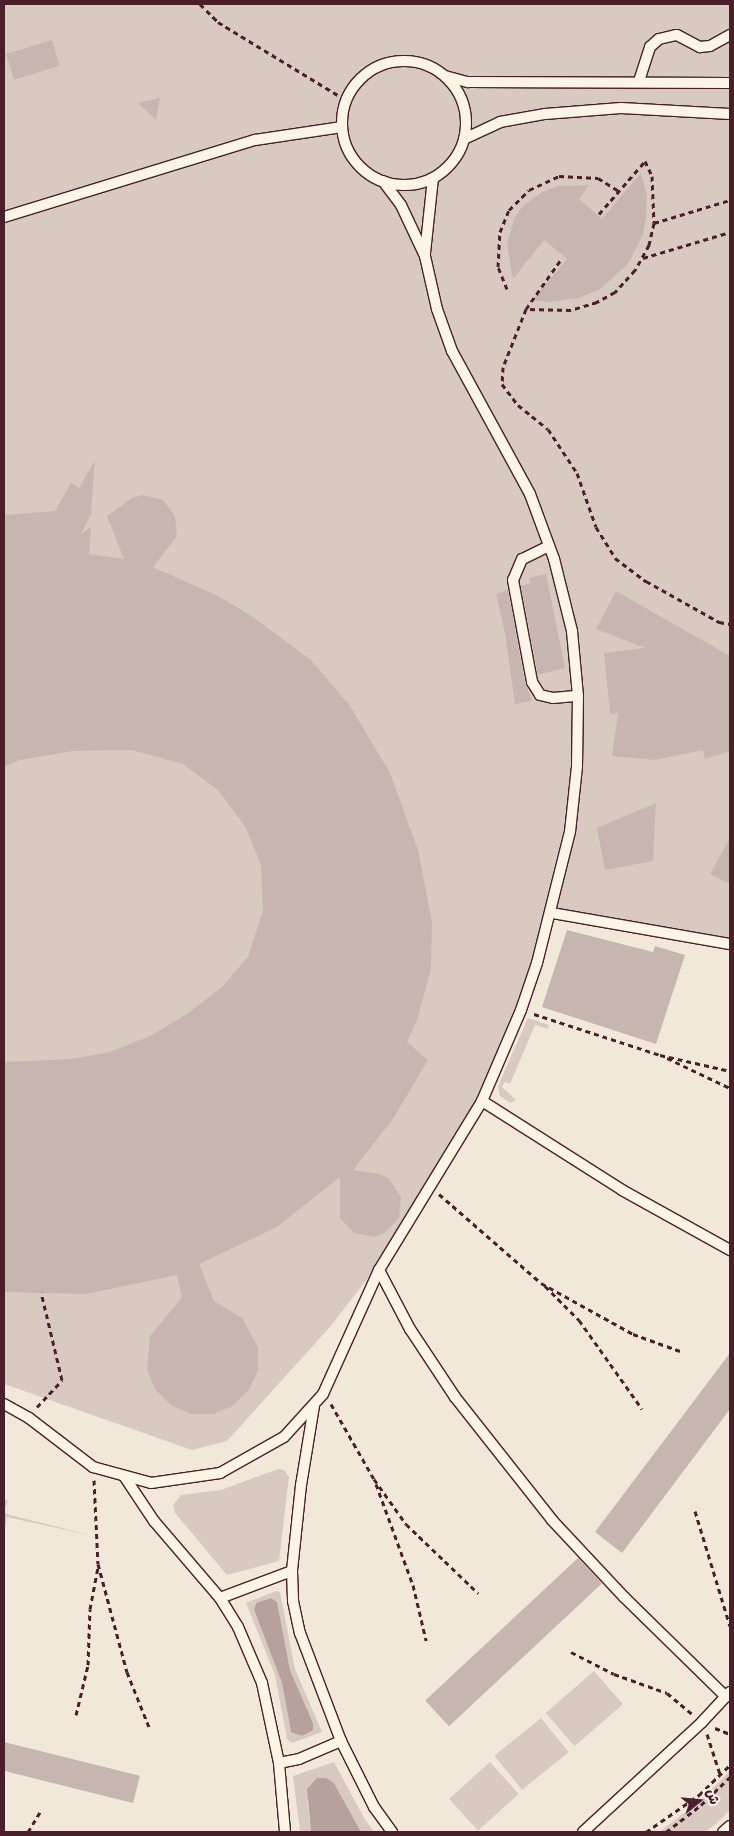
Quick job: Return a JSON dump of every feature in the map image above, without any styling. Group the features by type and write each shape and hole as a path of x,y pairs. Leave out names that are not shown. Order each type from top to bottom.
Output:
{"lane":[{"path":"639,81 650,47 659,39 677,35 700,47 723,41 730,35"},
{"path":"445,76 459,94 466,116 464,139 447,168 433,178 399,185 383,181 367,172 354,160 342,126 346,100 359,80 379,66 402,61 417,63 445,76 468,82 639,81 730,83"},
{"path":"464,139 500,122 545,114 621,108 730,114"},
{"path":"4,217 255,140 342,126"},
{"path":"425,256 433,178"},
{"path":"4,1404 29,1418 93,1467 151,1483 220,1473 284,1437 323,1394 379,1270 482,1101 521,1010 552,913 570,832 577,767 578,696 572,631 549,546 530,494 452,350 437,310 425,256 401,205 383,181"},
{"path":"549,546 522,559 513,580 530,673 540,695 553,698 578,696"},
{"path":"552,913 730,944"},
{"path":"482,1101 616,1186 730,1250"},
{"path":"379,1270 410,1329 445,1382 552,1520 624,1597 728,1694 702,1722 583,1832"},
{"path":"314,1406 301,1485 292,1571 293,1601 300,1634 341,1741 374,1807 392,1832"},
{"path":"124,1476 154,1521 220,1598 238,1627 262,1683 279,1763 285,1832"},
{"path":"220,1598 292,1571"},
{"path":"279,1763 299,1759 341,1741"},
{"path":"723,1832 730,1826"}],"path":[{"path":"200,4 218,22 346,100"},
{"path":"526,309 571,310 597,302 615,292 642,258 649,245 654,223 652,176 645,161 599,214"},
{"path":"507,290 498,267 500,232 509,210 529,190 560,176 598,178 619,191"},
{"path":"654,223 730,200"},
{"path":"642,258 730,232"},
{"path":"562,258 526,309 503,368 502,384 518,406 548,430 577,473 606,546 615,558 646,581 719,622 730,624"},
{"path":"521,1010 660,1055 730,1071"},
{"path":"660,1055 730,1088"},
{"path":"431,1187 541,1282 579,1320 642,1409"},
{"path":"541,1282 633,1334 680,1351"},
{"path":"29,1418 62,1380 41,1292"},
{"path":"323,1394 340,1414 374,1479 416,1593 426,1640"},
{"path":"93,1467 98,1564 127,1672 149,1727"},
{"path":"374,1479 406,1524 478,1594"},
{"path":"696,1511 730,1626"},
{"path":"76,1715 88,1665 90,1609 98,1564"},
{"path":"571,1652 614,1674 667,1693 702,1722 730,1734"},
{"path":"702,1722 720,1774"},
{"path":"646,1832 698,1795 730,1765"},
{"path":"666,1832 701,1805 730,1777"},
{"path":"28,1832 41,1810"}],"shaded area":[{"path":"4,4 730,4 730,948 550,908 497,1070 398,1239 330,1327 227,1441 192,1450 4,1384"},
{"path":"528,1018 549,1025 548,1029 535,1025 510,1084 505,1082 502,1087 516,1100 510,1103 500,1096 498,1086"},
{"path":"278,1469 284,1470 289,1477 279,1561 227,1575 175,1513 173,1505 181,1495 221,1490"},
{"path":"4,1500 8,1500 4,1512"},
{"path":"4,1512 94,1536 7,1517 4,1532"},
{"path":"276,1591 280,1592 295,1669 322,1732 292,1743 287,1739 275,1675 246,1603","holes":["271,1598 277,1602 290,1670 313,1723 290,1728 282,1683 254,1611 256,1603"]},
{"path":"271,1598 277,1602 290,1670 313,1723 313,1730 302,1736 291,1732 282,1683 254,1610 256,1603"},
{"path":"594,1671 623,1704 575,1746 546,1713"},
{"path":"541,1718 569,1752 522,1790 494,1756"},
{"path":"334,1762 364,1818 374,1832 361,1832 334,1783 307,1801 311,1832 300,1832 293,1776"},
{"path":"490,1762 519,1794 478,1831 449,1799"},
{"path":"730,1771 730,1810 717,1823 705,1832 659,1832 699,1802"},
{"path":"317,1778 326,1778 334,1783 361,1832 311,1832 307,1789"}],"building":[{"path":"52,40 60,66 14,80 6,54"},
{"path":"160,98 156,120 138,103"},
{"path":"641,173 647,196 646,217 643,235 627,265 600,289 579,298 549,302 532,300 567,259 544,240 513,279 507,244 515,217 523,206 542,192 558,186 589,185 579,199 602,219"},
{"path":"95,460 91,514 81,534 91,527 89,554 124,559 107,516 132,498 143,495 163,500 175,516 177,536 153,567 218,596 250,615 311,660 350,706 390,773 418,850 432,922 431,969 417,1020 407,1042 428,1060 393,1119 353,1170 380,1174 389,1179 401,1197 399,1218 384,1233 374,1237 354,1233 340,1218 340,1177 277,1227 199,1264 214,1301 242,1318 258,1347 258,1370 249,1390 233,1406 213,1414 191,1414 171,1405 155,1389 147,1369 150,1336 182,1297 177,1275 86,1294 4,1292 4,1062 72,1059 110,1052 150,1036 187,1014 221,988 248,957 263,911 261,865 245,826 218,790 183,764 132,750 73,751 20,760 4,767 4,515 55,511 71,483 79,488"},
{"path":"546,574 565,668 538,675 521,586 531,583 529,578"},
{"path":"508,590 525,683 532,701 515,704 505,633 496,594"},
{"path":"616,591 730,656 730,751 705,759 703,750 655,760 612,756 618,713 610,714 604,653 645,648 596,629"},
{"path":"656,803 653,861 605,870 597,828"},
{"path":"730,838 730,884 710,874"},
{"path":"567,930 653,952 655,946 685,955 656,1044 542,1007"},
{"path":"730,1353 730,1409 622,1553 595,1532"},
{"path":"578,1558 602,1584 449,1726 425,1701"},
{"path":"4,1742 140,1776 133,1803 4,1771"}]}
